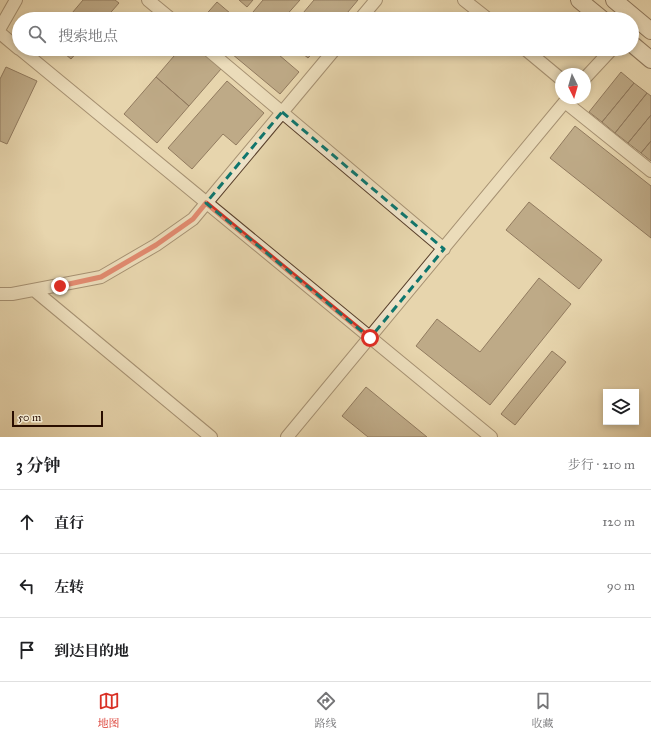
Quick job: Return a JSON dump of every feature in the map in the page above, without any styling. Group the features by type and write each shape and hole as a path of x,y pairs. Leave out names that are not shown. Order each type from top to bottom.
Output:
{"main road":[{"path":"579,0 594,12"},
{"path":"614,0 624,12"},
{"path":"639,25 651,31"},
{"path":"639,50 651,60"}],"street":[{"path":"0,28 16,0"},
{"path":"148,0 163,12"},
{"path":"366,12 376,0"},
{"path":"464,0 479,12"},
{"path":"0,33 12,43"},
{"path":"28,56 492,437"},
{"path":"215,56 444,249"},
{"path":"0,294 34,290 101,277 156,245 193,219 329,56"},
{"path":"533,56 555,74"},
{"path":"591,72 605,56"},
{"path":"287,437 563,104"},
{"path":"571,104 651,171"},
{"path":"34,290 211,437"}],"highlighted area":[{"path":"282,112 444,249 370,338 206,203"}],"building":[{"path":"83,0 115,0 119,3 111,12 73,12"},
{"path":"239,0 253,0 247,7"},
{"path":"263,0 300,0 289,12 253,12"},
{"path":"314,0 358,0 348,12 304,12"},
{"path":"217,2 229,12 208,12"},
{"path":"174,56 206,56 221,69 189,106 156,77"},
{"path":"234,56 280,56 299,72 280,94"},
{"path":"6,67 37,81 7,144 0,141 0,79"},
{"path":"621,72 634,83 602,122 589,112"},
{"path":"156,77 189,106 157,143 124,114"},
{"path":"227,81 264,113 236,145 223,134 192,169 168,148"},
{"path":"634,83 647,93 615,133 602,122"},
{"path":"647,93 651,96 651,115 628,143 615,133"},
{"path":"651,115 651,141 641,153 628,143"},
{"path":"575,126 651,186 651,238 550,158"},
{"path":"651,141 651,161 641,153"},
{"path":"529,202 602,260 579,289 506,230"},
{"path":"539,278 571,304 490,405 416,346 437,319 480,352"},
{"path":"552,351 566,362 515,425 501,414"},
{"path":"366,387 427,437 368,437 342,416"}],"route":[{"path":"60,286 101,277 156,245 193,219 206,203 370,338"}]}
